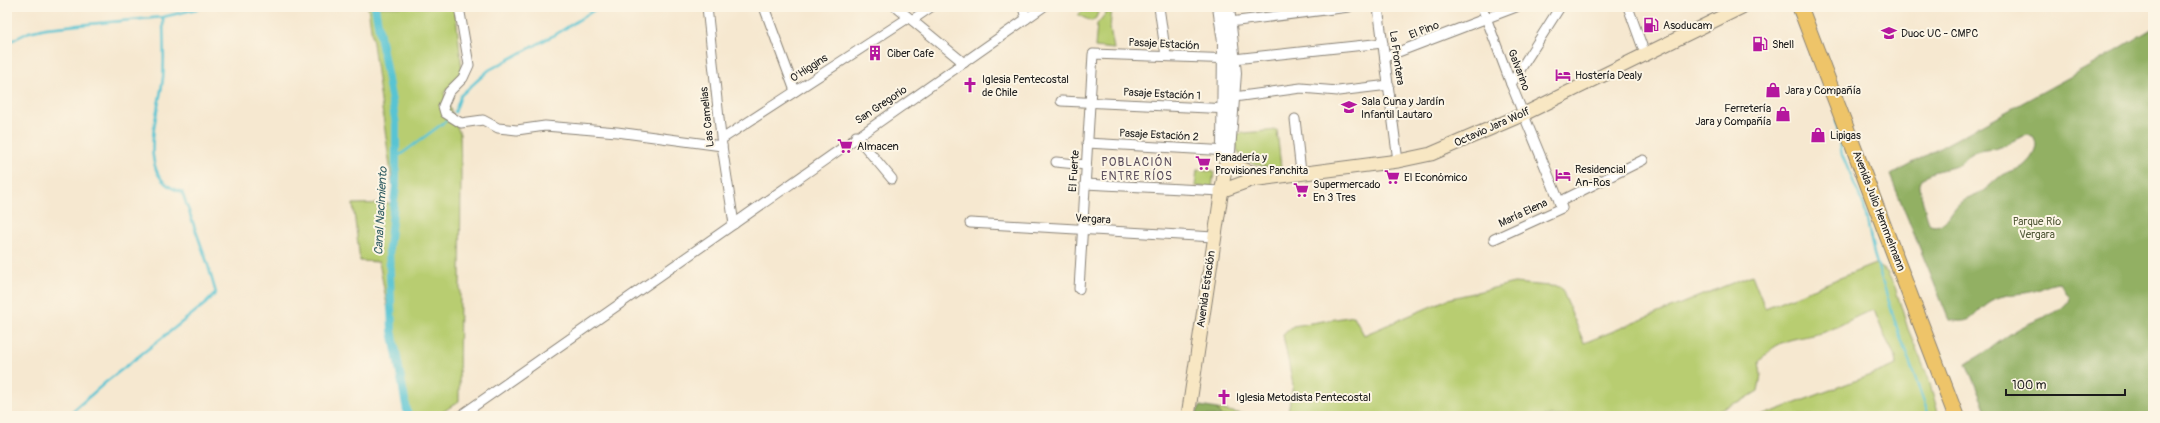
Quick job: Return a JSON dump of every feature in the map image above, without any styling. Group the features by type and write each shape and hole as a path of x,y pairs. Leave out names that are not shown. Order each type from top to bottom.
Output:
{"highway":[{"name":"Avenida Julio Hemmelmann","path":"1800,7 1956,416"}],"main road":[{"name":"Octavio Jara Wolf","path":"1221,191 1242,182 1301,172 1398,161 1431,154 1524,114 1742,7"},
{"path":"1226,155 1265,178"},
{"name":"Avenida Estación","path":"1188,416 1226,155"}],"street":[{"path":"459,7 469,65 463,78 449,92 442,106 445,113 461,124 483,120 498,128 518,130 545,126 722,142"},
{"name":"Las Camelias","path":"707,7 722,142 734,224"},
{"path":"764,7 795,91"},
{"path":"896,7 964,63"},
{"name":"O'Higgins","path":"722,142 795,91 931,7"},
{"path":"1023,7 1026,19"},
{"name":"San Gregorio","path":"460,416 734,224 856,136 964,63 1043,7"},
{"path":"1158,7 1166,56"},
{"name":"Avenida Estación","path":"1219,7 1229,59 1230,105"},
{"name":"Avenida Estación","path":"1226,155 1230,105 1230,22 1228,7"},
{"path":"1230,22 1349,7"},
{"name":"La Frontera","path":"1378,7 1398,161"},
{"name":"Galvarino","path":"1482,7 1511,84 1561,205"},
{"name":"El Pino","path":"1385,57 1516,7"},
{"path":"1511,84 1560,7"},
{"path":"1628,7 1645,54"},
{"name":"Pasaje Estación","path":"1093,54 1229,59 1383,42"},
{"name":"El Fuerte","path":"1078,289 1093,54"},
{"name":"Pasaje Estación 1","path":"1061,101 1230,105 1301,88 1338,91 1389,85"},
{"path":"1295,119 1301,172"},
{"path":"856,136 892,179"},
{"name":"Pasaje Estación 2","path":"1088,143 1226,155"},
{"name":"María Elena","path":"1494,239 1561,205 1643,160"},
{"path":"1056,162 1086,165"},
{"path":"1085,184 1221,191"},
{"name":"Vergara","path":"970,223 1214,237"}],"green space":[{"path":"368,7 455,7 462,69 459,76 444,93 460,134 459,401 437,416 408,416 379,262 360,261 353,204 395,203"},
{"path":"1086,7 1100,7 1096,18 1091,21 1078,15"},
{"path":"1106,7 1112,7 1110,28 1114,49 1095,47 1097,24 1107,12"},
{"name":"Parque Río Vergara","path":"2153,28 2153,416 1988,416 1966,363 1982,354 2018,329 2062,308 2070,298 2060,283 2049,285 2034,291 1996,298 1985,305 1973,317 1964,321 1949,320 1890,175 2090,66","holes":["2024,136 2033,136 2036,144 2034,153 2022,167 2002,175 1983,191 1963,200 1940,225 1930,225 1920,187 1920,184 1926,176 1936,171 1952,168 1974,152 1991,150"]},
{"path":"1277,130 1281,168 1255,165 1248,162 1238,152 1233,134"},
{"path":"1197,170 1214,172 1212,188 1195,186"},
{"path":"1875,264 1887,272 1895,287 1908,329 1928,377 1939,416 1761,416 1897,365 1896,358 1884,335 1874,310 1832,329 1793,339 1776,346 1759,362 1761,375 1758,391 1745,399 1703,416 1287,416 1293,385 1283,335 1293,326 1354,316 1364,335 1448,299 1514,283 1561,287 1584,343 1752,275 1765,308"},
{"path":"1200,406 1217,409 1221,416 1195,416"},
{"path":"1217,409 1254,416 1221,416"}],"waterway":[{"path":"7,43 29,32 46,28 163,17 205,7"},
{"name":"Canal Nacimiento","path":"375,7 396,124 396,186 389,247 392,330 408,416"},
{"path":"455,112 461,95 489,70 558,33 599,7"},
{"path":"1792,7 1796,16"},
{"path":"67,416 106,382 205,304 216,293 207,262 182,192 167,185 158,174 153,159 154,126 164,70 163,17"},
{"path":"1836,120 1842,155 1864,206 1874,254 1898,331 1929,416"},
{"path":"396,158 446,121"}],"place":[{"name":"Asoducam","path":"1651,25"},
{"name":"Duoc UC - CMPC","path":"1889,33"},
{"name":"Shell","path":"1760,44"},
{"name":"Ciber Cafe","path":"875,53"},
{"name":"Hostería Dealy","path":"1563,75"},
{"name":"Iglesia Pentecostal de Chile","path":"970,85"},
{"name":"Jara y Compañía","path":"1773,90"},
{"name":"Sala Cuna y Jardín Infantil Lautaro","path":"1349,107"},
{"name":"Ferretería Jara y Compañía","path":"1783,114"},
{"name":"Lipigas","path":"1818,135"},
{"name":"Almacen","path":"845,146"},
{"name":"Panadería y Provisiones Panchita","path":"1203,163"},
{"name":"Residencial An-Ros","path":"1563,175"},
{"name":"El Económico","path":"1392,177"},
{"name":"Supermercado En 3 Tres","path":"1301,190"},
{"name":"Iglesia Metodista Pentecostal","path":"1224,397"}],"district":[{"name":"POBLACIÓN ENTRE RÍOS","path":"1137,169"}]}
